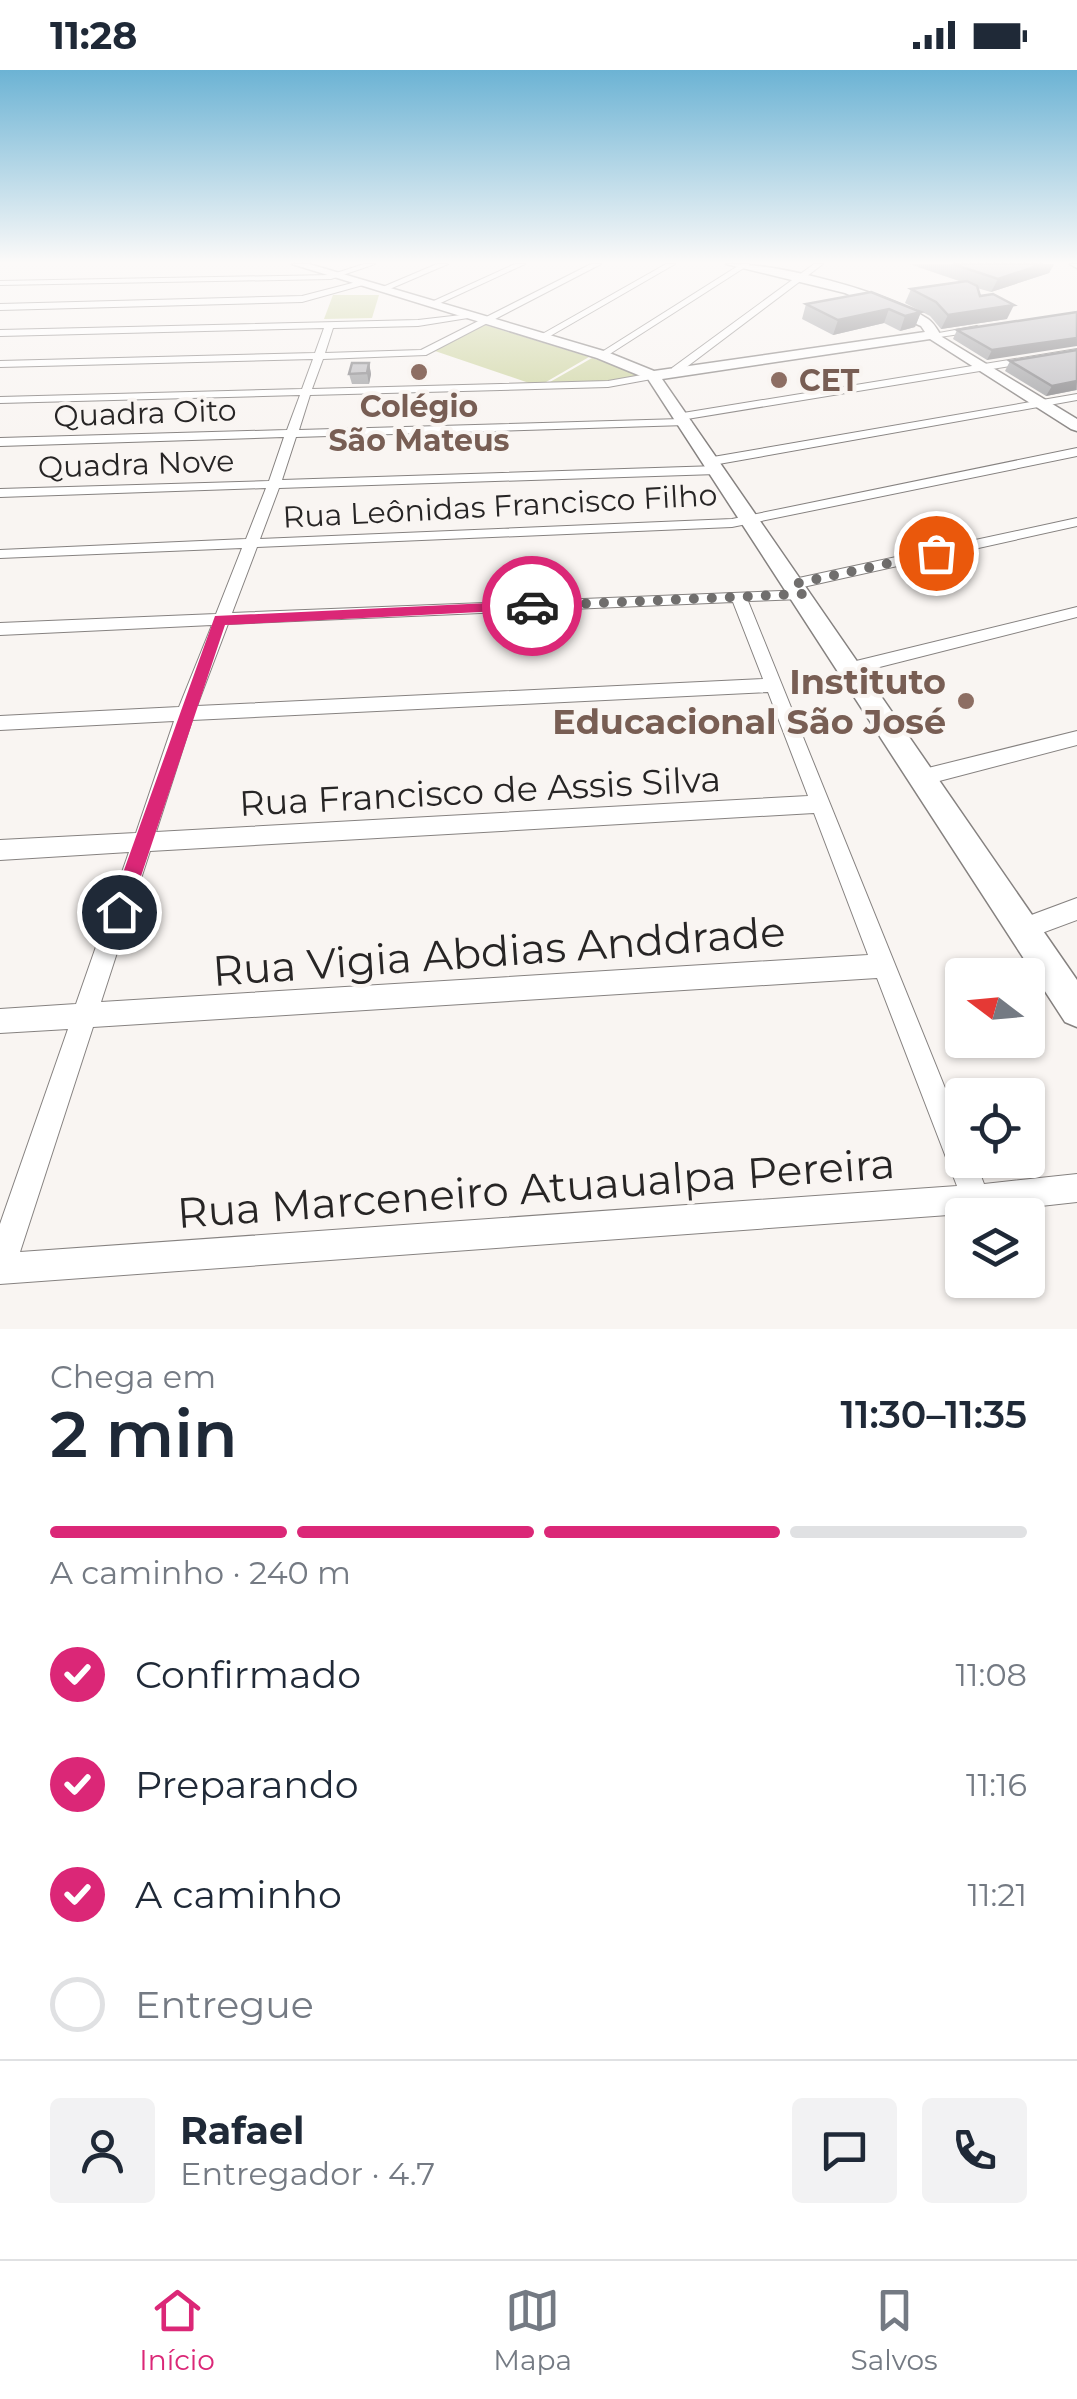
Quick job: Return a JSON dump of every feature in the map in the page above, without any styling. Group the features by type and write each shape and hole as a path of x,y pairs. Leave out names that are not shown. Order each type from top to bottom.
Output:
{"street":[{"path":"0,1269 186,713 306,392 318,356 323,323"},
{"path":"0,334 385,323"},
{"path":"0,364 423,352 470,323"},
{"path":"494,323 602,355 653,376 852,668 1077,1010"},
{"path":"542,337 567,323"},
{"path":"602,355 651,323"},
{"path":"676,370 740,323"},
{"path":"925,323 933,335 1077,426"},
{"path":"0,400 608,384 676,370 988,328"},
{"name":"Quadra Oito","path":"0,442 685,419 1077,352"},
{"name":"Quadra Nove","path":"0,493 715,466 1077,398"},
{"name":"Rua Leônidas Francisco Filho","path":"0,554 751,521 1077,452"},
{"path":"0,628 739,596 798,589 1077,522"},
{"path":"739,596 976,1198"},
{"path":"852,668 1077,612"},
{"path":"0,723 772,686"},
{"path":"924,776 1077,738"},
{"name":"Rua Francisco de Assis Silva","path":"0,850 821,804"},
{"path":"1022,929 1077,909"},
{"name":"Rua Vigia Abdias Anddrade","path":"0,1022 883,966"},
{"name":"Rua Marceneiro Atuaualpa Pereira","path":"985,1198 1077,1188"},
{"name":"Rua Marceneiro Atuaualpa Pereira","path":"0,1269 945,1201"}],"green space":[{"path":"482,324 589,357 546,382 529,383 435,351"},
{"path":"592,358 643,375 605,381 550,382"}],"building":[{"path":"1005,323 1077,323 1077,338 992,350 957,330"},
{"path":"1077,350 1077,381 1052,386 1010,361"},
{"path":"352,363 369,363 367,373 349,374"}],"way so far":[{"path":"532,606 802,594 794,584 936,553"}],"place":[{"name":"Colégio São Mateus","path":"419,372"},
{"name":"CET","path":"779,380"},
{"name":"Instituto Educacional São José","path":"966,701"}],"route":[{"path":"119,912 220,620 532,606"}]}
